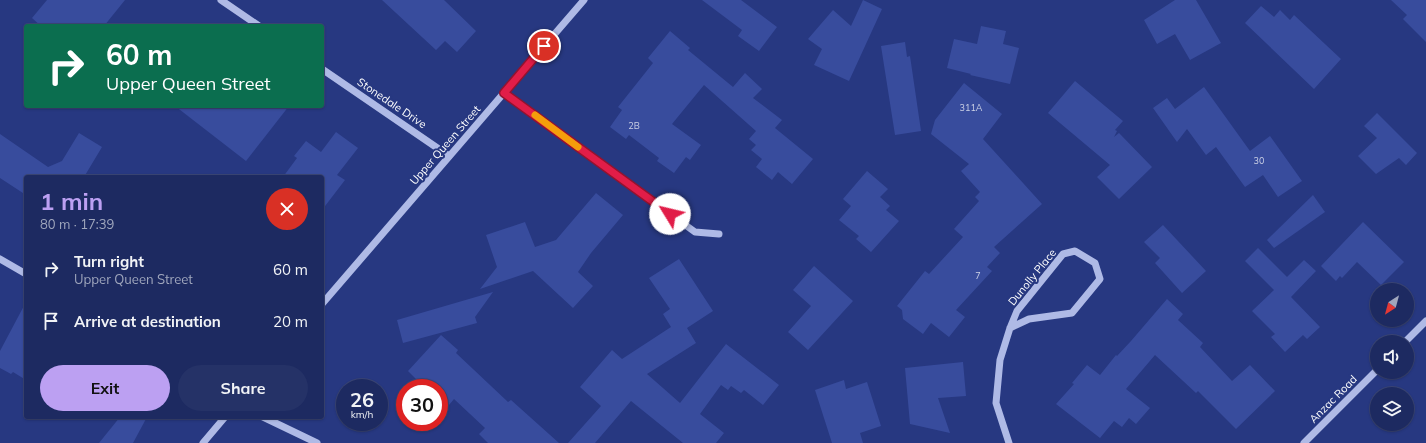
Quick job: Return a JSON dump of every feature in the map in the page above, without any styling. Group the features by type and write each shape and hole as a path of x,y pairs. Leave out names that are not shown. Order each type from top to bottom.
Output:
{"street":[{"path":"221,0 256,24"},
{"name":"Upper Queen Street","path":"324,302 584,0"},
{"name":"Stonedale Drive","path":"324,70 449,156"},
{"path":"504,93 695,232 719,234"},
{"name":"Dunolly Place","path":"1009,443 996,403 1000,360 1010,328 1017,310 1063,254 1075,251 1095,263 1100,279 1072,313 1029,319 1010,328"},
{"path":"0,259 24,273"},
{"path":"1412,335 1426,321"},
{"name":"Anzac Road","path":"1304,443 1370,377"},
{"path":"203,443 223,419"},
{"path":"267,419 317,443"}],"building":[{"path":"47,0 125,0 106,24 39,24 32,18"},
{"path":"382,0 444,0 476,31 457,52 445,41 436,50"},
{"path":"702,0 741,0 777,27 759,51 738,36 742,30"},
{"path":"863,0 882,9 849,81 814,65 822,49 808,39 833,10 851,26"},
{"path":"1175,0 1196,0 1221,43 1190,60 1175,34 1157,44 1144,20"},
{"path":"1391,0 1426,0 1426,42 1403,19 1407,15"},
{"path":"1261,6 1274,17 1280,10 1290,20 1294,15 1341,59 1314,89 1245,23"},
{"path":"981,26 1006,31 1003,44 1019,48 1010,84 947,68 954,39 977,44"},
{"path":"670,31 690,48 688,50 733,87 745,73 762,89 753,98 782,120 775,128 813,159 792,184 778,172 772,180 756,167 762,159 751,150 756,145 749,139 756,131 704,85 672,124 701,145 690,160 686,157 674,173 657,161 659,158 629,135 626,139 610,127 622,110 618,107 653,63 648,58"},
{"path":"905,42 907,57 910,56 921,131 895,135 881,46"},
{"path":"1075,81 1123,121 1115,130 1117,131 1114,137 1119,133 1152,167 1119,199 1097,177 1110,165 1048,113"},
{"path":"964,83 1002,114 983,139 1042,204 994,247 1000,253 987,267 992,271 956,310 965,317 949,337 931,323 923,334 903,319 902,310 897,306 925,271 929,274 963,237 954,229 979,201 975,197 980,192 961,171 969,164 931,134 935,120"},
{"path":"1204,87 1250,151 1270,136 1302,181 1278,197 1263,175 1245,187 1216,147 1206,155 1187,129 1177,142 1153,108 1167,98 1175,109"},
{"path":"178,108 287,108 246,161"},
{"path":"1377,113 1417,153 1406,165 1399,158 1376,174 1358,156 1377,138 1364,126"},
{"path":"336,132 358,148 337,175 345,180 324,207 324,175 284,175 297,158 294,156 306,141 321,152"},
{"path":"79,133 102,147 85,175 24,175 24,194 0,178 0,134 48,167 62,161"},
{"path":"867,171 888,189 880,197 890,206 886,210 899,221 871,252 856,239 859,236 839,220 851,206 843,199"},
{"path":"596,193 623,215 591,253 578,272 593,286 573,308 533,271 480,289 497,267 486,235 525,222 535,247 556,240"},
{"path":"1313,195 1325,212 1274,248 1267,240"},
{"path":"1363,222 1404,262 1383,283 1379,283 1357,262 1342,278 1340,276 1336,281 1321,266"},
{"path":"1163,225 1206,271 1182,293 1155,263 1160,258 1144,242"},
{"path":"1258,248 1287,277 1304,260 1316,271 1291,297 1320,327 1307,339 1303,335 1285,352 1271,337 1275,334 1252,311 1274,290 1245,261"},
{"path":"679,259 713,311 687,328 696,343 647,374 680,403 726,344 779,385 763,405 744,390 741,393 731,386 728,390 721,385 700,414 724,433 716,443 683,443 631,401 595,443 568,443 601,406 580,387 612,350 622,359 671,327 663,314 670,309 649,278"},
{"path":"814,266 853,301 808,350 788,332 811,306 793,290"},
{"path":"493,292 475,317 477,323 403,343 397,320"},
{"path":"1167,299 1183,314 1178,320 1203,343 1200,347 1232,381 1250,365 1275,391 1236,429 1198,391 1196,393 1155,355 1126,389 1150,408 1136,424 1129,418 1122,427 1114,421 1100,438 1056,404 1074,384 1072,383 1087,365 1100,375 1116,355 1117,356 1131,341"},
{"path":"24,306 24,379 13,372 11,374 0,368 0,351"},
{"path":"441,335 458,350 456,353 508,402 511,400 559,443 488,443 479,434 485,428 454,399 449,405 448,404 448,379 416,379 408,371"},
{"path":"963,362 966,396 938,398 950,433 910,424 905,368"},
{"path":"844,380 846,389 867,382 881,426 860,433 863,443 832,443 815,390"},
{"path":"118,419 146,419 133,443 99,443"}],"slow traffic":[{"path":"535,115 578,147"}],"route":[{"path":"544,46 504,93 670,214"}]}
